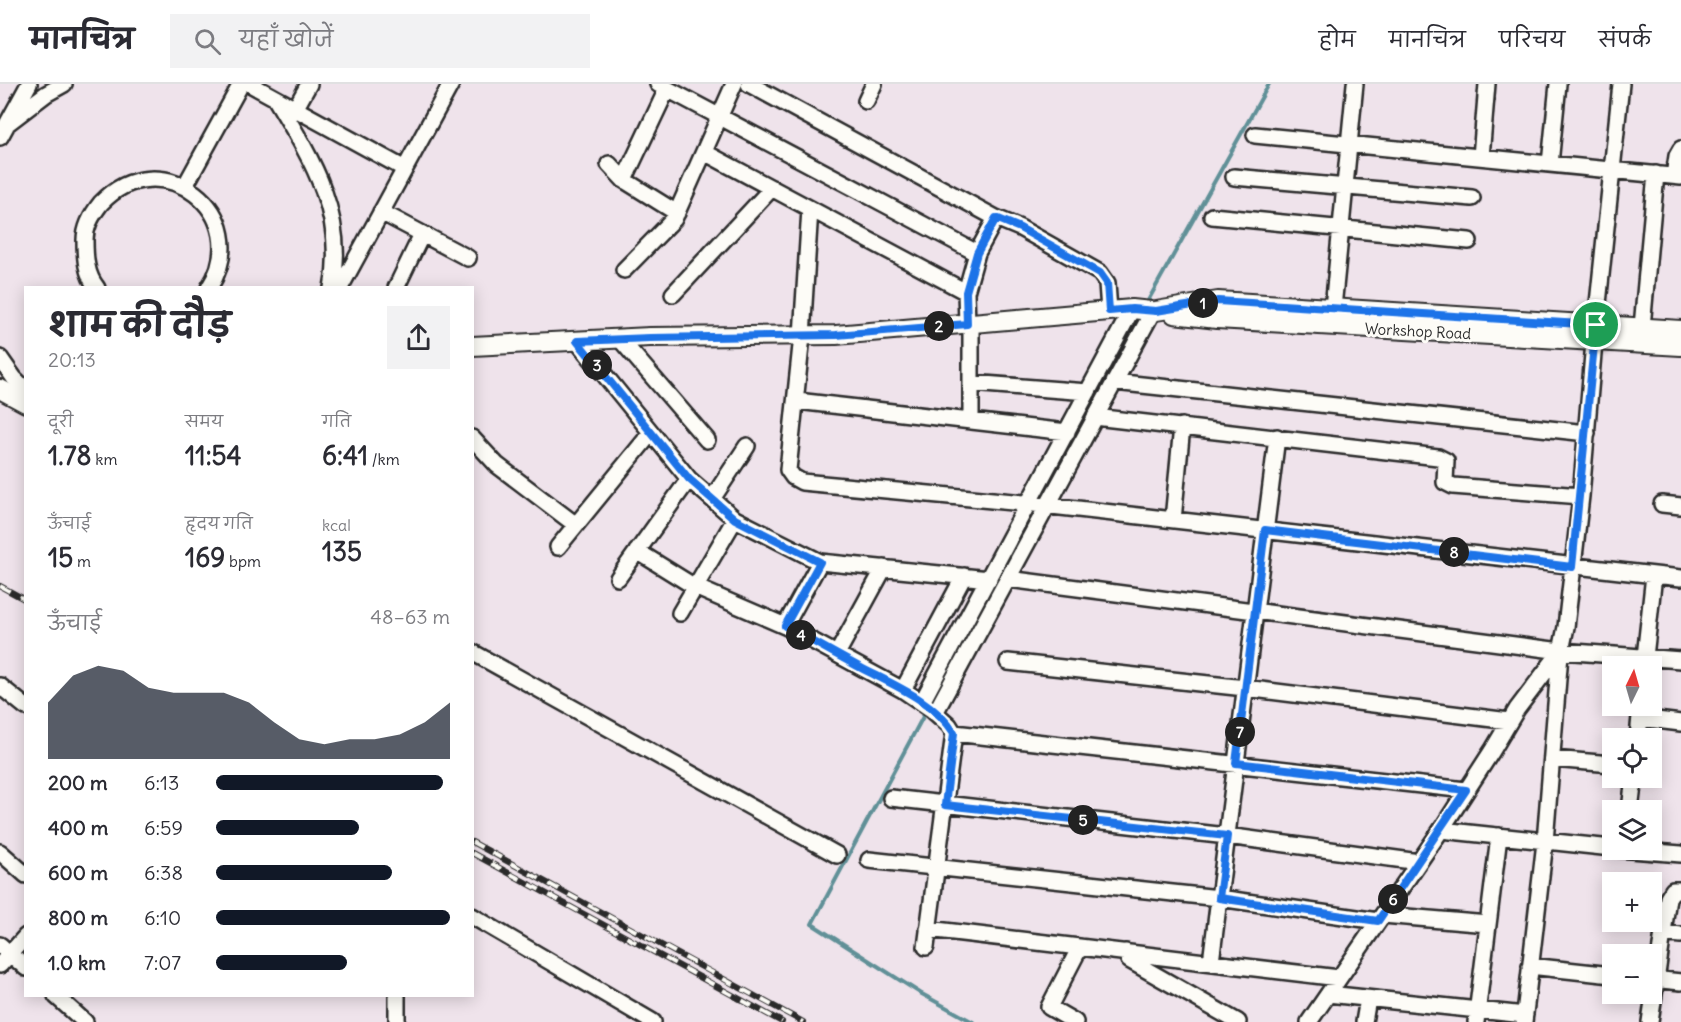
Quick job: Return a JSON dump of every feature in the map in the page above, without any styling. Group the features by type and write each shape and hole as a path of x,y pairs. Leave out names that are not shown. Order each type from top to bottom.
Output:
{"main road":[{"name":"Workshop Road","path":"474,349 620,339 836,335 1109,311 1145,310 1218,301 1333,308 1595,333 1681,346"},
{"name":"Workshop Road","path":"1145,310 1217,319 1595,333 1642,327 1681,330"},
{"path":"0,389 24,402"}],"street":[{"path":"0,137 29,84"},
{"path":"8,123 46,94 64,84"},
{"path":"185,186 241,84"},
{"path":"250,84 405,169"},
{"path":"295,109 309,84"},
{"path":"341,286 451,84"},
{"path":"624,270 674,219 734,84"},
{"path":"749,84 1100,273 1107,283 1109,311"},
{"path":"866,101 874,84"},
{"path":"1333,308 1355,84"},
{"path":"1481,157 1487,84"},
{"path":"1550,164 1558,84"},
{"path":"1328,994 1477,1015 1524,1018 1545,842 1561,651 1566,627 1581,496 1595,333 1622,84"},
{"path":"624,180 663,86 977,253"},
{"path":"275,98 306,150 325,190 335,226 336,268 332,286"},
{"path":"1255,135 1678,177 1677,156 1681,149"},
{"path":"704,152 966,292"},
{"path":"609,164 624,180 677,213"},
{"path":"1642,327 1656,174"},
{"path":"1234,177 1472,198"},
{"path":"96,286 85,260 85,234 94,211 112,192 135,181 160,179 185,186 206,202 219,224 223,249 218,274 210,286"},
{"path":"673,294 772,188"},
{"path":"810,209 802,336 788,470 793,477 802,482 1038,504 1681,578"},
{"path":"381,212 468,258"},
{"path":"1212,216 1469,241"},
{"path":"971,421 966,292 977,253 996,218"},
{"path":"397,286 422,234"},
{"path":"928,707 989,579 1095,417 1114,382 1145,310"},
{"path":"928,707 1008,579 1067,432 1088,392 1145,310"},
{"path":"620,339 707,440"},
{"path":"577,341 689,479 735,519 820,562 989,579"},
{"path":"0,358 24,388"},
{"path":"1114,382 1587,433"},
{"path":"971,383 1088,392"},
{"path":"796,401 1067,432"},
{"path":"1095,417 1438,457 1446,461 1445,482 1454,486 1581,496"},
{"path":"1173,520 1182,426"},
{"path":"558,547 651,432"},
{"path":"1211,962 1277,437"},
{"path":"474,440 497,465 576,525"},
{"path":"712,498 747,446"},
{"path":"618,578 689,479"},
{"path":"1662,504 1681,506"},
{"path":"680,613 735,519"},
{"path":"637,551 695,587 785,626 903,690 949,725 954,733 926,946"},
{"path":"785,626 820,562"},
{"path":"837,654 884,568"},
{"path":"1645,656 1654,575"},
{"path":"903,690 964,576"},
{"path":"1008,579 1602,656"},
{"path":"1309,1022 1419,862 1509,721 1561,651"},
{"path":"474,653 837,855"},
{"path":"1662,661 1681,660"},
{"path":"1008,662 1245,688 1509,721"},
{"path":"0,686 24,705"},
{"path":"1655,716 1681,723"},
{"path":"954,733 1466,790"},
{"path":"1552,759 1602,763"},
{"path":"891,798 1227,836 1419,862"},
{"path":"1440,830 1602,847"},
{"path":"1477,1015 1499,836"},
{"path":"0,852 24,873"},
{"path":"1662,852 1681,854"},
{"path":"869,860 1380,918 1488,924"},
{"path":"1661,944 1669,893 1673,890 1681,890"},
{"path":"474,917 653,1022"},
{"path":"928,929 1340,978"},
{"path":"1663,933 1681,935"},
{"path":"24,938 3,954 24,967"},
{"path":"1076,1022 1049,1007 1080,947"},
{"path":"1126,952 1129,960 1238,1022"},
{"path":"1530,966 1602,974"},
{"path":"1662,980 1681,982"},
{"path":"57,997 85,1022"},
{"path":"397,997 397,1022"},
{"path":"1364,1022 1368,999"},
{"path":"1650,1022 1651,1004"}],"waterway":[{"path":"1145,306 1269,84"},
{"path":"1038,501 1140,315"},
{"path":"929,705 1035,508"},
{"path":"926,711 812,924 920,993 973,1022"}],"railway":[{"path":"0,586 24,599"},
{"path":"474,843 803,1022"},
{"path":"474,854 782,1022"}],"route":[{"path":"996,218 1020,228 1100,273 1107,283 1109,311 1132,309 1156,311 1218,301 1596,325 1581,496 1572,567 1265,530 1236,763 1466,790 1378,921 1219,898 1227,836 945,805 954,733 949,725 922,702 903,690 785,626 820,562 735,519 689,479 577,341 836,335 967,324 966,292 977,253 996,218"}]}
